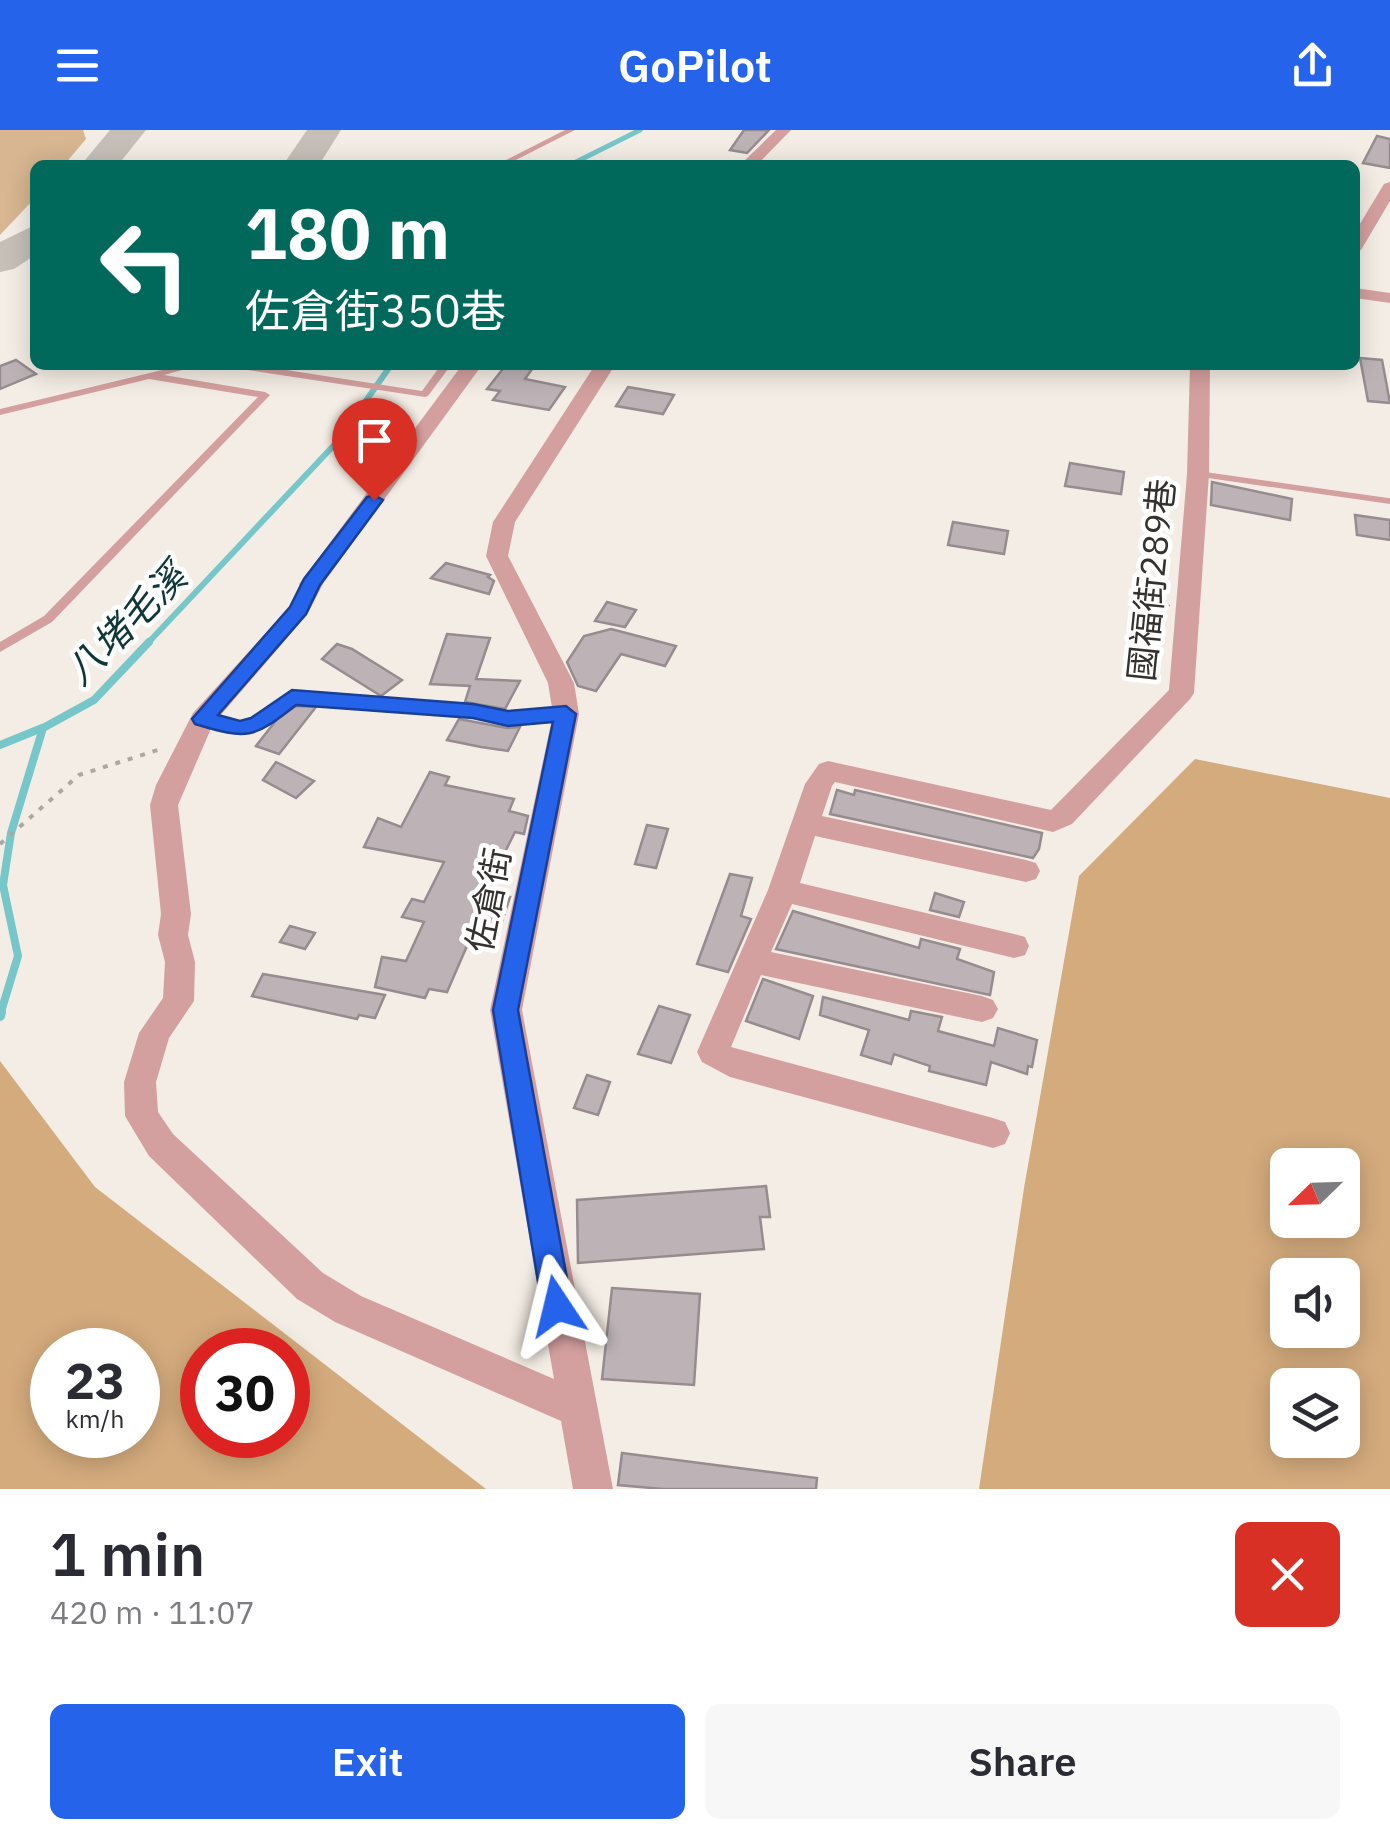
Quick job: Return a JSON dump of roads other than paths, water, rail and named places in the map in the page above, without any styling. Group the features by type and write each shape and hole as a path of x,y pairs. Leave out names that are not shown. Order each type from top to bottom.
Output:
{"street":[{"path":"753,160 784,130"},
{"path":"1360,237 1390,186"},
{"path":"1360,294 1390,298"},
{"path":"468,370 311,584 299,610 196,729 164,805 176,914 173,936 180,962 178,1001 154,1033 140,1082 142,1116 160,1145 310,1286 348,1309 581,1410"},
{"name":"佐倉街","path":"593,1489 506,1010 566,714 561,684 497,556 504,522 602,370"},
{"name":"國福街289巷","path":"808,824 819,784 828,771 1045,820 1062,816 1181,693 1198,474 1200,370"},
{"path":"993,1134 730,1064 713,1052 808,824 1026,872"},
{"path":"783,890 1014,946"},
{"path":"754,961 982,1009"}],"lane":[{"path":"510,160 571,130"},
{"path":"0,412 174,370"},
{"path":"265,370 425,394 442,370"},
{"path":"0,648 48,619 265,396 149,376"},
{"path":"1198,474 1388,501"},
{"path":"196,729 240,729 258,724 292,697 473,711 508,719 566,714"}],"waterway":[{"name":"八堵毛溪","path":"580,160 640,130"},
{"name":"八堵毛溪","path":"147,644 337,442 387,370"},
{"name":"八堵毛溪","path":"0,1015 18,956 3,885 11,833 43,728 94,700 149,642"},
{"path":"0,745 42,728"},
{"name":"八堵毛溪","path":"0,1016 1,1012"}]}
